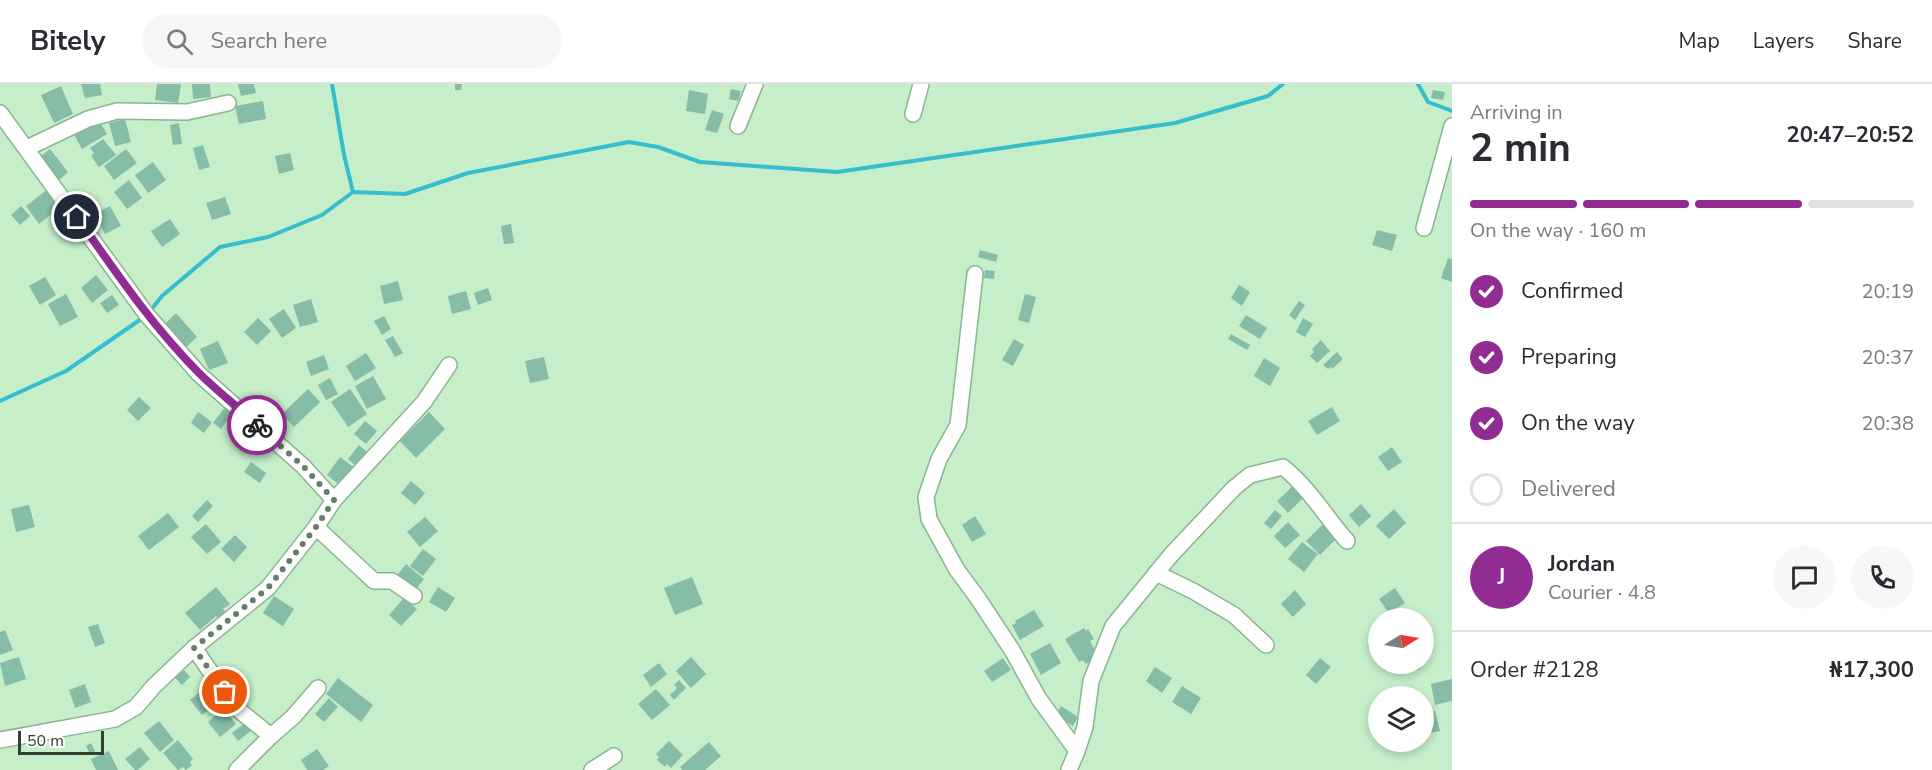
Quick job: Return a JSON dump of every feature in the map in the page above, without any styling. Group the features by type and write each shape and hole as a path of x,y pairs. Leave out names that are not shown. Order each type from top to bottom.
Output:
{"street":[{"path":"738,126 754,84"},
{"path":"913,114 921,84"},
{"path":"27,148 88,119 117,111 187,112 228,104"},
{"path":"0,113 147,315 199,374 303,466 334,500"},
{"path":"1424,228 1452,126"},
{"path":"975,274 958,425 939,459 926,497 929,519 957,570 1012,650 1039,699 1077,751"},
{"path":"0,740 115,719 136,707 154,686 194,648 268,588 316,527 334,500 423,402 449,365"},
{"path":"1068,770 1077,751 1084,727 1091,681 1113,626 1156,573 1233,488 1250,475 1283,467 1290,472 1347,541"},
{"path":"316,527 374,581 392,581 414,596"},
{"path":"1156,573 1234,615 1266,645"},
{"path":"194,648 235,707 271,736"},
{"path":"237,770 293,717 318,688"},
{"path":"592,770 614,756"}],"building":[{"path":"81,84 100,84 102,95 85,98"},
{"path":"157,84 181,84 178,103 155,100"},
{"path":"192,84 210,84 211,97 193,99"},
{"path":"238,84 254,84 256,93 241,96"},
{"path":"455,84 462,84 461,90 455,90"},
{"path":"61,86 73,114 54,123 41,95"},
{"path":"731,89 741,91 738,101 729,99"},
{"path":"689,90 708,94 705,114 686,111"},
{"path":"1433,90 1445,92 1443,100 1431,98"},
{"path":"263,101 266,119 239,124 235,106"},
{"path":"712,110 724,114 717,133 705,130"},
{"path":"98,119 107,134 82,149 73,133"},
{"path":"125,119 131,142 115,146 109,123"},
{"path":"179,123 182,144 173,145 170,125"},
{"path":"103,139 116,155 99,167 91,156 94,153 90,148"},
{"path":"203,145 210,167 199,170 193,148"},
{"path":"50,149 68,172 59,180 41,156"},
{"path":"126,149 137,163 114,180 104,166"},
{"path":"290,153 294,170 279,174 275,156"},
{"path":"153,162 166,180 148,193 135,175"},
{"path":"129,180 142,198 127,209 114,192"},
{"path":"48,189 62,206 39,224 26,206"},
{"path":"225,197 231,214 212,220 206,203"},
{"path":"21,206 30,216 20,225 11,215"},
{"path":"110,206 121,226 105,234 94,214"},
{"path":"170,219 180,234 162,247 151,231"},
{"path":"511,224 514,243 504,244 501,226"},
{"path":"1377,230 1397,235 1392,251 1372,245"},
{"path":"980,250 998,255 996,262 978,257"},
{"path":"1448,258 1452,259 1452,282 1441,278"},
{"path":"985,270 995,271 994,279 984,278"},
{"path":"96,275 108,290 92,303 81,288"},
{"path":"45,277 56,295 40,305 29,286"},
{"path":"398,281 403,300 384,304 380,286"},
{"path":"1239,285 1250,292 1242,306 1231,298"},
{"path":"488,288 492,300 478,305 474,293"},
{"path":"466,291 471,309 452,314 448,296"},
{"path":"66,294 78,317 60,326 48,304"},
{"path":"1025,294 1036,297 1029,323 1018,320"},
{"path":"112,295 119,305 107,313 100,303"},
{"path":"311,299 318,322 300,327 293,305"},
{"path":"1299,301 1305,305 1295,320 1289,315"},
{"path":"284,309 296,328 282,338 269,319"},
{"path":"176,313 197,337 185,348 164,325"},
{"path":"1246,315 1267,328 1260,339 1239,326"},
{"path":"384,316 391,329 382,335 374,321"},
{"path":"258,318 271,331 257,345 244,332"},
{"path":"1303,318 1313,324 1305,337 1296,332"},
{"path":"1231,334 1250,345 1247,350 1228,339"},
{"path":"393,336 403,353 395,357 385,340"},
{"path":"1014,339 1024,345 1013,366 1002,360"},
{"path":"1321,340 1330,351 1317,363 1310,356 1314,352 1312,349"},
{"path":"218,341 228,363 209,370 200,349"},
{"path":"1337,352 1343,359 1332,369 1331,367 1328,369 1323,365"},
{"path":"366,353 376,368 355,381 346,366"},
{"path":"324,355 329,369 311,376 306,362"},
{"path":"544,357 549,379 530,383 525,361"},
{"path":"1264,358 1280,368 1270,386 1254,376"},
{"path":"373,376 386,399 367,409 355,386"},
{"path":"330,378 338,394 326,400 318,385"},
{"path":"308,389 320,402 294,427 282,414"},
{"path":"350,389 367,414 348,427 331,402"},
{"path":"139,397 151,408 138,421 127,410"},
{"path":"225,407 233,412 221,429 213,423"},
{"path":"1332,407 1340,421 1317,435 1308,421"},
{"path":"198,412 212,422 204,433 191,423"},
{"path":"429,412 445,429 416,458 400,441"},
{"path":"365,421 377,431 366,444 354,434"},
{"path":"359,445 369,454 357,467 348,459"},
{"path":"1392,447 1402,462 1388,471 1378,457"},
{"path":"340,457 356,469 342,487 327,475"},
{"path":"251,462 266,473 260,483 244,472"},
{"path":"411,481 425,493 415,505 401,493"},
{"path":"1293,486 1304,497 1288,513 1277,501"},
{"path":"207,500 213,506 198,522 192,516"},
{"path":"1361,504 1371,516 1359,527 1349,515"},
{"path":"29,505 35,527 16,532 11,509"},
{"path":"1394,509 1406,523 1389,539 1376,526"},
{"path":"1275,510 1282,516 1271,529 1264,523"},
{"path":"168,513 179,527 149,550 138,536"},
{"path":"975,516 986,534 972,542 962,525"},
{"path":"425,517 438,531 420,547 407,532"},
{"path":"1288,522 1300,535 1285,548 1274,536"},
{"path":"1324,523 1338,537 1320,555 1306,541"},
{"path":"206,524 221,542 207,554 191,537"},
{"path":"235,535 247,547 234,562 221,549"},
{"path":"1302,542 1318,554 1304,572 1288,559"},
{"path":"423,549 436,559 423,576 410,566"},
{"path":"406,564 424,579 416,589 398,574"},
{"path":"692,577 703,604 675,615 664,588"},
{"path":"216,587 230,604 223,609 228,614 220,621 216,616 200,630 185,613"},
{"path":"438,587 455,598 446,612 429,602"},
{"path":"1395,588 1405,603 1397,608 1385,608 1379,599"},
{"path":"1295,590 1306,604 1293,617 1281,604"},
{"path":"274,596 294,609 283,626 263,613"},
{"path":"404,598 417,609 401,626 389,615"},
{"path":"1034,610 1044,626 1020,640 1012,625"},
{"path":"98,624 105,643 95,647 88,627"},
{"path":"1084,628 1086,631 1088,629 1094,639 1090,641 1096,652 1092,654 1095,658 1086,664 1083,660 1079,662 1065,639"},
{"path":"5,630 13,650 0,655 0,632"},
{"path":"1050,643 1061,663 1041,675 1030,654"},
{"path":"19,657 26,679 5,686 0,663"},
{"path":"691,657 706,674 691,688 676,671"},
{"path":"1003,658 1011,670 992,682 984,671"},
{"path":"1320,658 1331,667 1316,684 1306,675"},
{"path":"659,663 667,674 651,687 643,675"},
{"path":"1155,667 1172,678 1162,693 1146,681"},
{"path":"184,670 190,677 182,685 175,678"},
{"path":"338,678 373,705 361,722 326,694"},
{"path":"1452,679 1452,701 1435,705 1434,686 1431,684"},
{"path":"679,680 686,688 674,700 670,695 677,688 674,685"},
{"path":"85,684 91,702 75,708 69,690"},
{"path":"1182,686 1201,698 1191,714 1172,702"},
{"path":"206,687 218,702 202,715 190,700"},
{"path":"656,689 670,705 652,720 638,704"},
{"path":"329,698 338,707 324,722 315,714"},
{"path":"1061,706 1078,717 1073,726 1056,715"},
{"path":"224,709 236,724 220,737 208,722"},
{"path":"1434,711 1440,731 1434,732"},
{"path":"159,721 174,740 160,752 144,733"},
{"path":"246,722 252,730 238,741 232,733"},
{"path":"178,740 193,759 190,762 192,765 186,770 183,767 178,770 163,753"},
{"path":"669,741 683,755 671,768 667,764 665,767 657,760 659,757 656,754"},
{"path":"709,742 721,756 705,770 682,770 680,767"},
{"path":"91,743 95,751 90,754 86,746"},
{"path":"140,747 150,759 135,770 125,759"},
{"path":"317,749 329,766 323,770 307,770 301,760"},
{"path":"109,751 118,770 96,770 91,759"}],"waterway":[{"path":"332,84 353,192"},
{"path":"150,311 162,296 220,247 268,237 322,215 353,192 405,194 468,173 629,142 658,147 700,162 837,172 1175,123 1268,96 1283,84"},
{"path":"1418,84 1428,102 1452,111"},
{"path":"0,401 66,371 144,317"}],"way so far":[{"path":"225,692 194,648 268,588 316,527 334,500 303,466 257,425"}],"route":[{"path":"77,217 147,315 199,374 257,425"}]}
